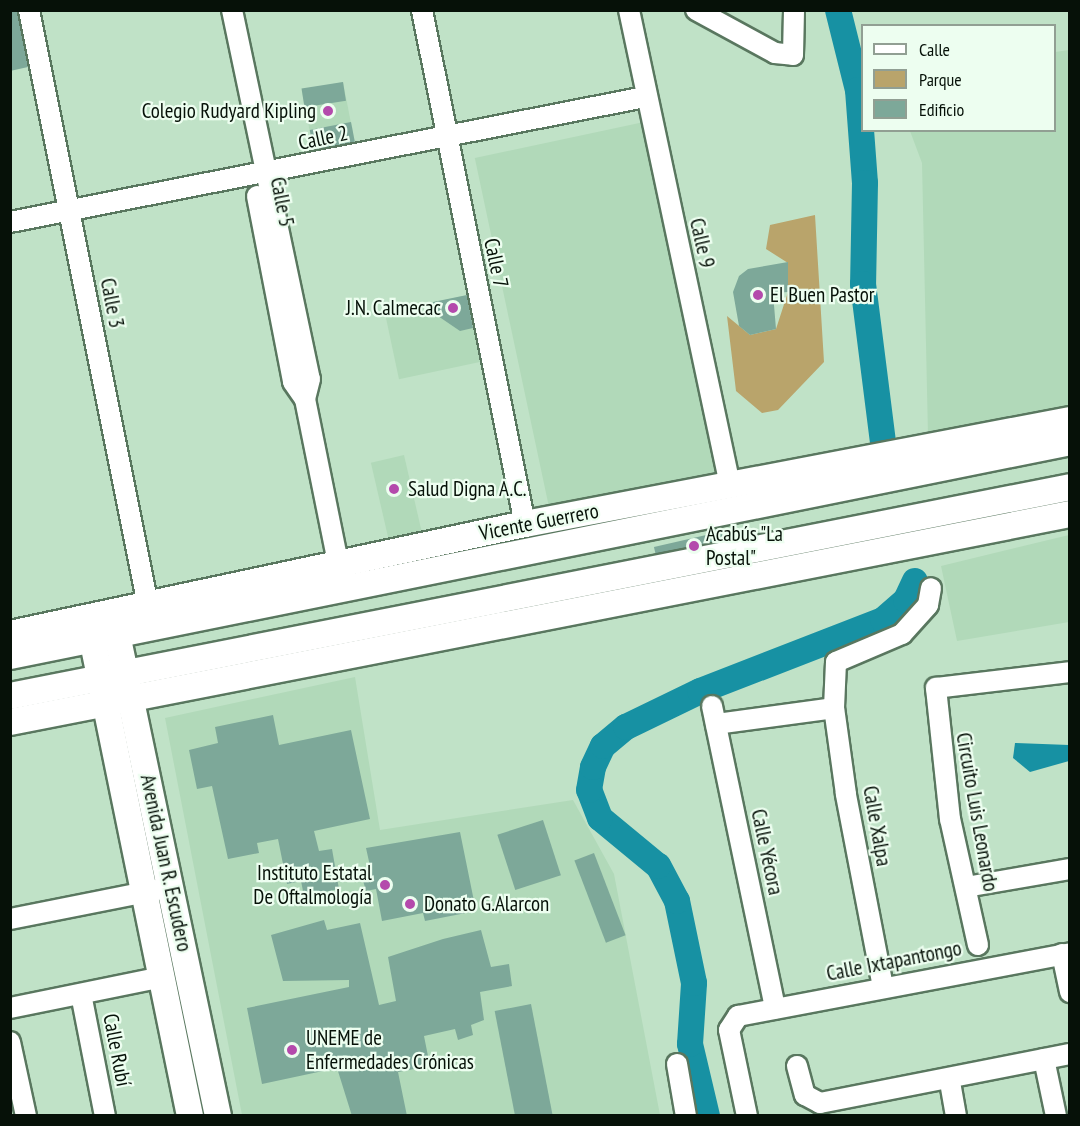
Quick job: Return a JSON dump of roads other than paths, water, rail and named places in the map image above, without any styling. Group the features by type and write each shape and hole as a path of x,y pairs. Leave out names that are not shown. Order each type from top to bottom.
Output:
{"main road":[{"name":"Vicente Guerrero","path":"10,634 102,626 148,605 338,563 525,525 587,525 730,485 1070,420"},
{"path":"10,656 102,626 587,525 1070,442"},
{"path":"10,696 1070,487"},
{"path":"10,722 1070,513"},
{"name":"Avenida Juan R. Escudero","path":"102,626 125,673 218,1116"},
{"name":"Avenida Juan R. Escudero","path":"102,626 101,678 190,1116"}],"street":[{"name":"Calle 3","path":"29,10 148,605"},
{"name":"Calle 5","path":"219,10 310,379 306,399 338,563"},
{"name":"Calle 5","path":"232,10 259,175"},
{"name":"Calle 7","path":"422,10 445,136 525,525"},
{"name":"Calle 9","path":"629,10 645,97 730,485"},
{"path":"696,10 775,52 793,55 794,10"},
{"name":"Calle 2","path":"10,222 70,213 645,97"},
{"name":"Calle Xalpa","path":"883,987 834,708 834,674 842,656 902,634 928,605 931,588"},
{"name":"Circuito Luis Leonardo","path":"978,945 950,819 936,688 1070,672"},
{"name":"Calle Yécora","path":"775,1008 714,715 834,708"},
{"path":"966,887 1070,869"},
{"path":"10,919 144,891 171,888"},
{"path":"1066,954 1070,992"},
{"name":"Calle Ixtapantongo","path":"747,1116 730,1022 775,1008 1066,954"},
{"path":"10,1008 162,977"},
{"name":"Calle Rubí","path":"81,994 105,1116"},
{"path":"10,1042 16,1092 26,1116"},
{"path":"797,1066 805,1095 820,1103 950,1082 1070,1054"},
{"path":"1044,1059 1056,1116"},
{"path":"677,1064 686,1116"},
{"path":"950,1082 956,1116"}],"water":[{"path":"1015,743 1069,745 1069,761 1030,772 1013,758"}],"waterway":[{"path":"838,10 858,90 861,130"},
{"path":"861,132 865,183 863,284 883,442"},
{"path":"707,1116 690,1044 694,983 677,901 658,866 600,818 589,790 593,767 603,746 626,727 700,691 883,620 906,600 915,581"}],"place":[{"name":"Colegio Rudyard Kipling","path":"328,111"},
{"name":"El Buen Pastor","path":"758,295"},
{"name":"J.N. Calmecac","path":"453,308"},
{"name":"Salud Digna A.C.","path":"394,489"},
{"name":"Acabús \"La Postal\"","path":"694,546"},
{"name":"Instituto Estatal De Oftalmología","path":"385,885"},
{"name":"Donato G.Alarcon","path":"410,904"},
{"name":"UNEME de Enfermedades Crónicas","path":"292,1050"}]}
